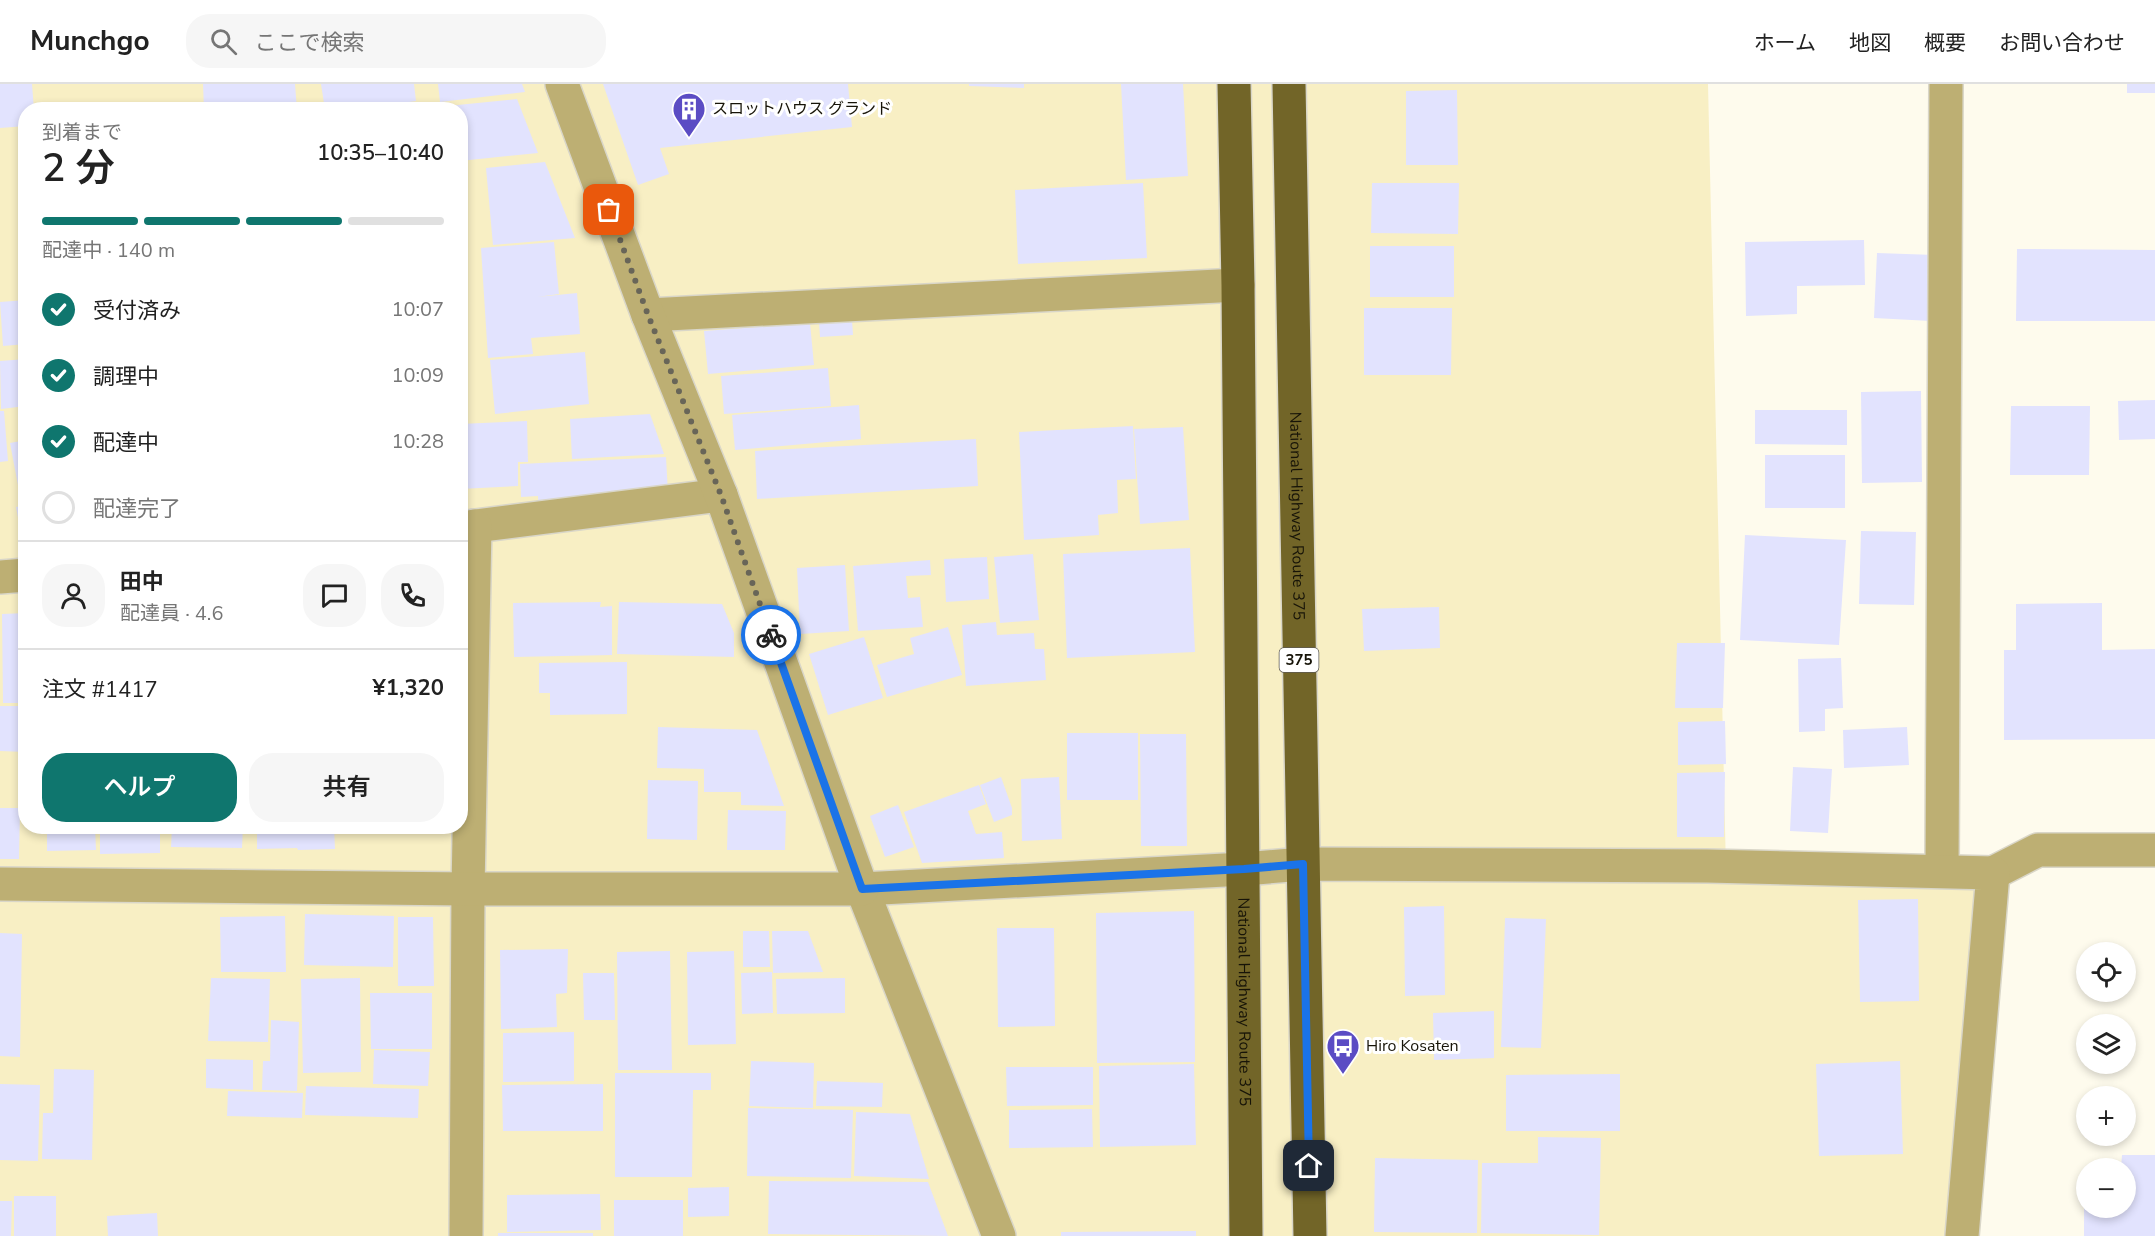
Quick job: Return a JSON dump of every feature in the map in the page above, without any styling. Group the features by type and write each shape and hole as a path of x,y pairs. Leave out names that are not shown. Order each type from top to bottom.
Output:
{"highway":[{"name":"National Highway Route 375","path":"1234,84 1238,285 1246,1236"},
{"name":"National Highway Route 375","path":"1289,84 1310,1236"}],"street":[{"path":"562,84 648,315 721,495 862,889 999,1236"},
{"path":"1942,871 1946,84"},
{"path":"648,315 1238,285"},
{"path":"466,1236 468,527 721,495"},
{"path":"0,578 18,576"},
{"path":"0,884 468,889 862,889 1303,864 1707,866 1993,873 2038,850 2155,850"},
{"path":"1962,1236 1993,873"}],"shaded area":[{"path":"0,84 1708,84 1726,870 1980,881 1953,1236 0,1236"}],"building":[{"path":"0,84 32,84 33,102 18,102 18,127 0,128"},
{"path":"203,84 295,84 296,102 204,102"},
{"path":"321,84 414,84 416,101 409,102 324,102"},
{"path":"438,84 522,84 525,92 440,102"},
{"name":"スロットハウス グランド","path":"603,84 848,84 852,127 660,148 669,174 638,185"},
{"path":"969,84 1024,84 1024,88 969,86"},
{"path":"1121,84 1183,84 1188,176 1126,180"},
{"path":"2127,84 2155,84 2155,93 2127,93"},
{"path":"1457,90 1458,165 1406,165 1406,91"},
{"path":"517,99 538,153 468,160 468,104"},
{"path":"545,162 575,238 493,245 486,168"},
{"path":"1143,183 1147,258 1018,264 1015,190"},
{"path":"1372,183 1459,183 1458,234 1371,233"},
{"path":"1864,240 1865,285 1797,286 1797,314 1746,316 1745,242"},
{"path":"554,242 559,294 537,297 577,293 580,334 531,338 533,354 488,358 481,248"},
{"path":"1370,246 1454,246 1454,297 1370,297"},
{"path":"2017,249 2155,250 2155,321 2016,321"},
{"path":"1877,253 1935,255 1931,321 1874,318"},
{"path":"18,301 18,345 3,346 0,302"},
{"path":"1364,308 1452,308 1451,375 1364,375"},
{"path":"852,320 853,335 820,337 819,322"},
{"path":"810,323 814,365 708,374 704,331"},
{"path":"585,352 589,404 495,414 490,360"},
{"path":"18,360 18,407 1,409 0,361"},
{"path":"828,368 831,406 724,414 721,376"},
{"path":"1921,391 1922,482 1862,483 1861,392"},
{"path":"2155,400 2155,439 2119,440 2118,401"},
{"path":"859,405 861,439 735,450 732,415"},
{"path":"2011,406 2090,406 2089,475 2010,475"},
{"path":"1755,410 1847,410 1847,445 1755,444"},
{"path":"0,411 4,411 8,461 0,462"},
{"path":"650,414 664,454 572,459 570,419"},
{"path":"527,421 528,462 518,462 518,486 468,489 468,424"},
{"path":"1133,426 1136,479 1117,480 1118,513 1098,515 1099,535 1024,540 1019,432"},
{"path":"1183,427 1189,520 1140,524 1134,429"},
{"path":"976,439 978,486 757,499 755,451"},
{"path":"18,442 18,485 10,443"},
{"path":"1765,455 1845,455 1845,508 1765,508"},
{"path":"666,457 669,512 539,519 538,496 521,497 520,464"},
{"path":"1861,531 1916,532 1914,605 1859,604"},
{"path":"1745,535 1846,540 1839,645 1740,640"},
{"path":"1190,548 1195,652 1067,658 1063,554"},
{"path":"1033,554 1039,620 1000,623 994,557"},
{"path":"987,557 989,599 946,602 944,559"},
{"path":"930,560 931,575 906,576 908,598 920,597 923,627 858,631 853,566"},
{"path":"845,565 849,631 800,634 797,568"},
{"path":"601,602 600,607 612,606 612,655 514,657 513,603"},
{"path":"619,602 722,604 734,633 734,657 617,654"},
{"path":"2102,603 2102,650 2155,649 2155,739 2004,740 2004,650 2016,650 2016,604"},
{"path":"1439,607 1440,648 1364,651 1362,609"},
{"path":"18,613 18,703 3,703 2,614"},
{"path":"996,622 997,635 1034,633 1035,649 1044,649 1046,680 966,686 962,625"},
{"path":"948,627 962,675 887,697 877,665 914,654 910,638"},
{"path":"864,637 883,698 828,715 809,654"},
{"path":"1677,643 1725,643 1723,708 1675,708"},
{"path":"1841,658 1843,708 1825,709 1825,731 1799,732 1798,659"},
{"path":"627,662 627,714 550,715 550,693 539,693 539,663"},
{"path":"0,706 18,706 18,752 0,751"},
{"path":"1725,721 1726,764 1678,765 1678,722"},
{"path":"658,727 757,730 784,806 741,805 741,792 704,792 704,769 657,768"},
{"path":"1907,727 1909,765 1844,768 1843,730"},
{"path":"1067,733 1138,733 1138,800 1067,800"},
{"path":"1140,734 1186,734 1187,846 1141,846"},
{"path":"1793,767 1832,769 1828,833 1790,831"},
{"path":"1725,772 1724,837 1677,837 1677,773"},
{"path":"1001,777 1012,808 1012,815 994,822 980,785"},
{"path":"1059,777 1062,839 1022,841 1021,779"},
{"path":"648,780 698,781 697,840 647,839"},
{"path":"979,785 986,804 968,811 976,834 1002,832 1004,858 922,863 904,812"},
{"path":"898,805 914,847 885,857 870,816"},
{"path":"0,808 18,808 19,859 0,859"},
{"path":"728,810 786,811 785,850 727,850"},
{"path":"47,834 95,834 96,850 47,851"},
{"path":"100,834 160,834 160,853 100,854"},
{"path":"172,834 243,834 242,848 171,847"},
{"path":"257,834 334,834 335,849 257,849"},
{"path":"1918,899 1919,1001 1860,1002 1858,900"},
{"path":"1444,906 1445,995 1405,996 1404,907"},
{"path":"1194,911 1195,1062 1097,1063 1096,913"},
{"path":"305,914 394,916 393,967 304,965"},
{"path":"285,916 286,972 221,972 220,917"},
{"path":"398,917 433,917 434,986 398,986"},
{"path":"1505,918 1546,919 1541,1048 1501,1047"},
{"path":"997,928 1054,928 1055,1026 998,1027"},
{"path":"743,931 769,931 770,967 743,967"},
{"path":"772,931 808,931 823,972 773,973"},
{"path":"0,933 22,934 20,1057 0,1056"},
{"path":"568,949 567,993 556,994 557,1027 501,1029 500,950"},
{"path":"670,951 672,1070 618,1070 617,952"},
{"path":"734,951 736,1044 688,1045 687,952"},
{"path":"772,972 773,1013 742,1014 741,973"},
{"path":"583,973 614,973 615,1020 584,1020"},
{"path":"211,978 270,979 268,1042 208,1041"},
{"path":"360,978 361,1072 303,1073 301,979"},
{"path":"845,978 845,1013 777,1014 776,979"},
{"path":"370,993 432,993 432,1049 371,1049"},
{"path":"1494,1011 1494,1058 1434,1060 1433,1013"},
{"path":"271,1020 299,1022 297,1091 262,1090 263,1061 270,1061"},
{"path":"574,1032 574,1081 503,1082 503,1033"},
{"path":"374,1050 430,1052 428,1086 373,1084"},
{"path":"206,1059 253,1060 253,1090 206,1088"},
{"path":"751,1061 814,1063 813,1108 749,1106"},
{"path":"1900,1061 1903,1154 1819,1156 1816,1064"},
{"path":"1194,1064 1196,1145 1100,1147 1099,1066"},
{"path":"1006,1067 1093,1067 1093,1105 1007,1106"},
{"path":"54,1069 94,1070 92,1160 42,1159 43,1113 53,1113"},
{"path":"615,1073 711,1073 711,1090 693,1090 692,1177 615,1177"},
{"path":"1620,1074 1620,1131 1506,1131 1506,1075"},
{"path":"817,1081 883,1083 882,1107 816,1106"},
{"path":"0,1084 40,1085 38,1161 0,1160"},
{"path":"603,1084 603,1131 503,1131 502,1085"},
{"path":"306,1086 419,1089 418,1118 305,1115"},
{"path":"228,1091 303,1093 302,1118 227,1116"},
{"path":"748,1108 853,1110 851,1178 747,1176"},
{"path":"1092,1109 1093,1147 1009,1148 1009,1110"},
{"path":"856,1112 910,1114 929,1179 854,1176"},
{"path":"1538,1137 1601,1138 1599,1235 1481,1233 1482,1163 1538,1163"},
{"path":"2122,1155 2155,1155 2155,1236 2084,1236 2084,1218 2136,1218 2136,1158 2122,1158"},
{"path":"1375,1158 1478,1160 1477,1233 1374,1232"},
{"path":"769,1181 928,1182 948,1236 768,1234"},
{"path":"729,1187 729,1216 688,1217 688,1188"},
{"path":"600,1194 601,1230 507,1232 507,1195"},
{"path":"14,1196 56,1196 56,1236 14,1236"},
{"path":"614,1200 683,1200 683,1236 614,1236"},
{"path":"0,1201 12,1201 11,1236 0,1236"},
{"path":"157,1213 158,1236 108,1236 107,1216"},
{"path":"1196,1231 1196,1236 1061,1236 1061,1232"},
{"path":"498,1233 593,1233 593,1236 498,1236"}],"way so far":[{"path":"609,210 648,315 721,495 771,635"}],"place":[{"name":"スロットハウス グランド","path":"689,138"},
{"name":"Hiro Kosaten","path":"1343,1075"}],"route":[{"path":"771,635 862,889 1303,864 1309,1166"}]}
